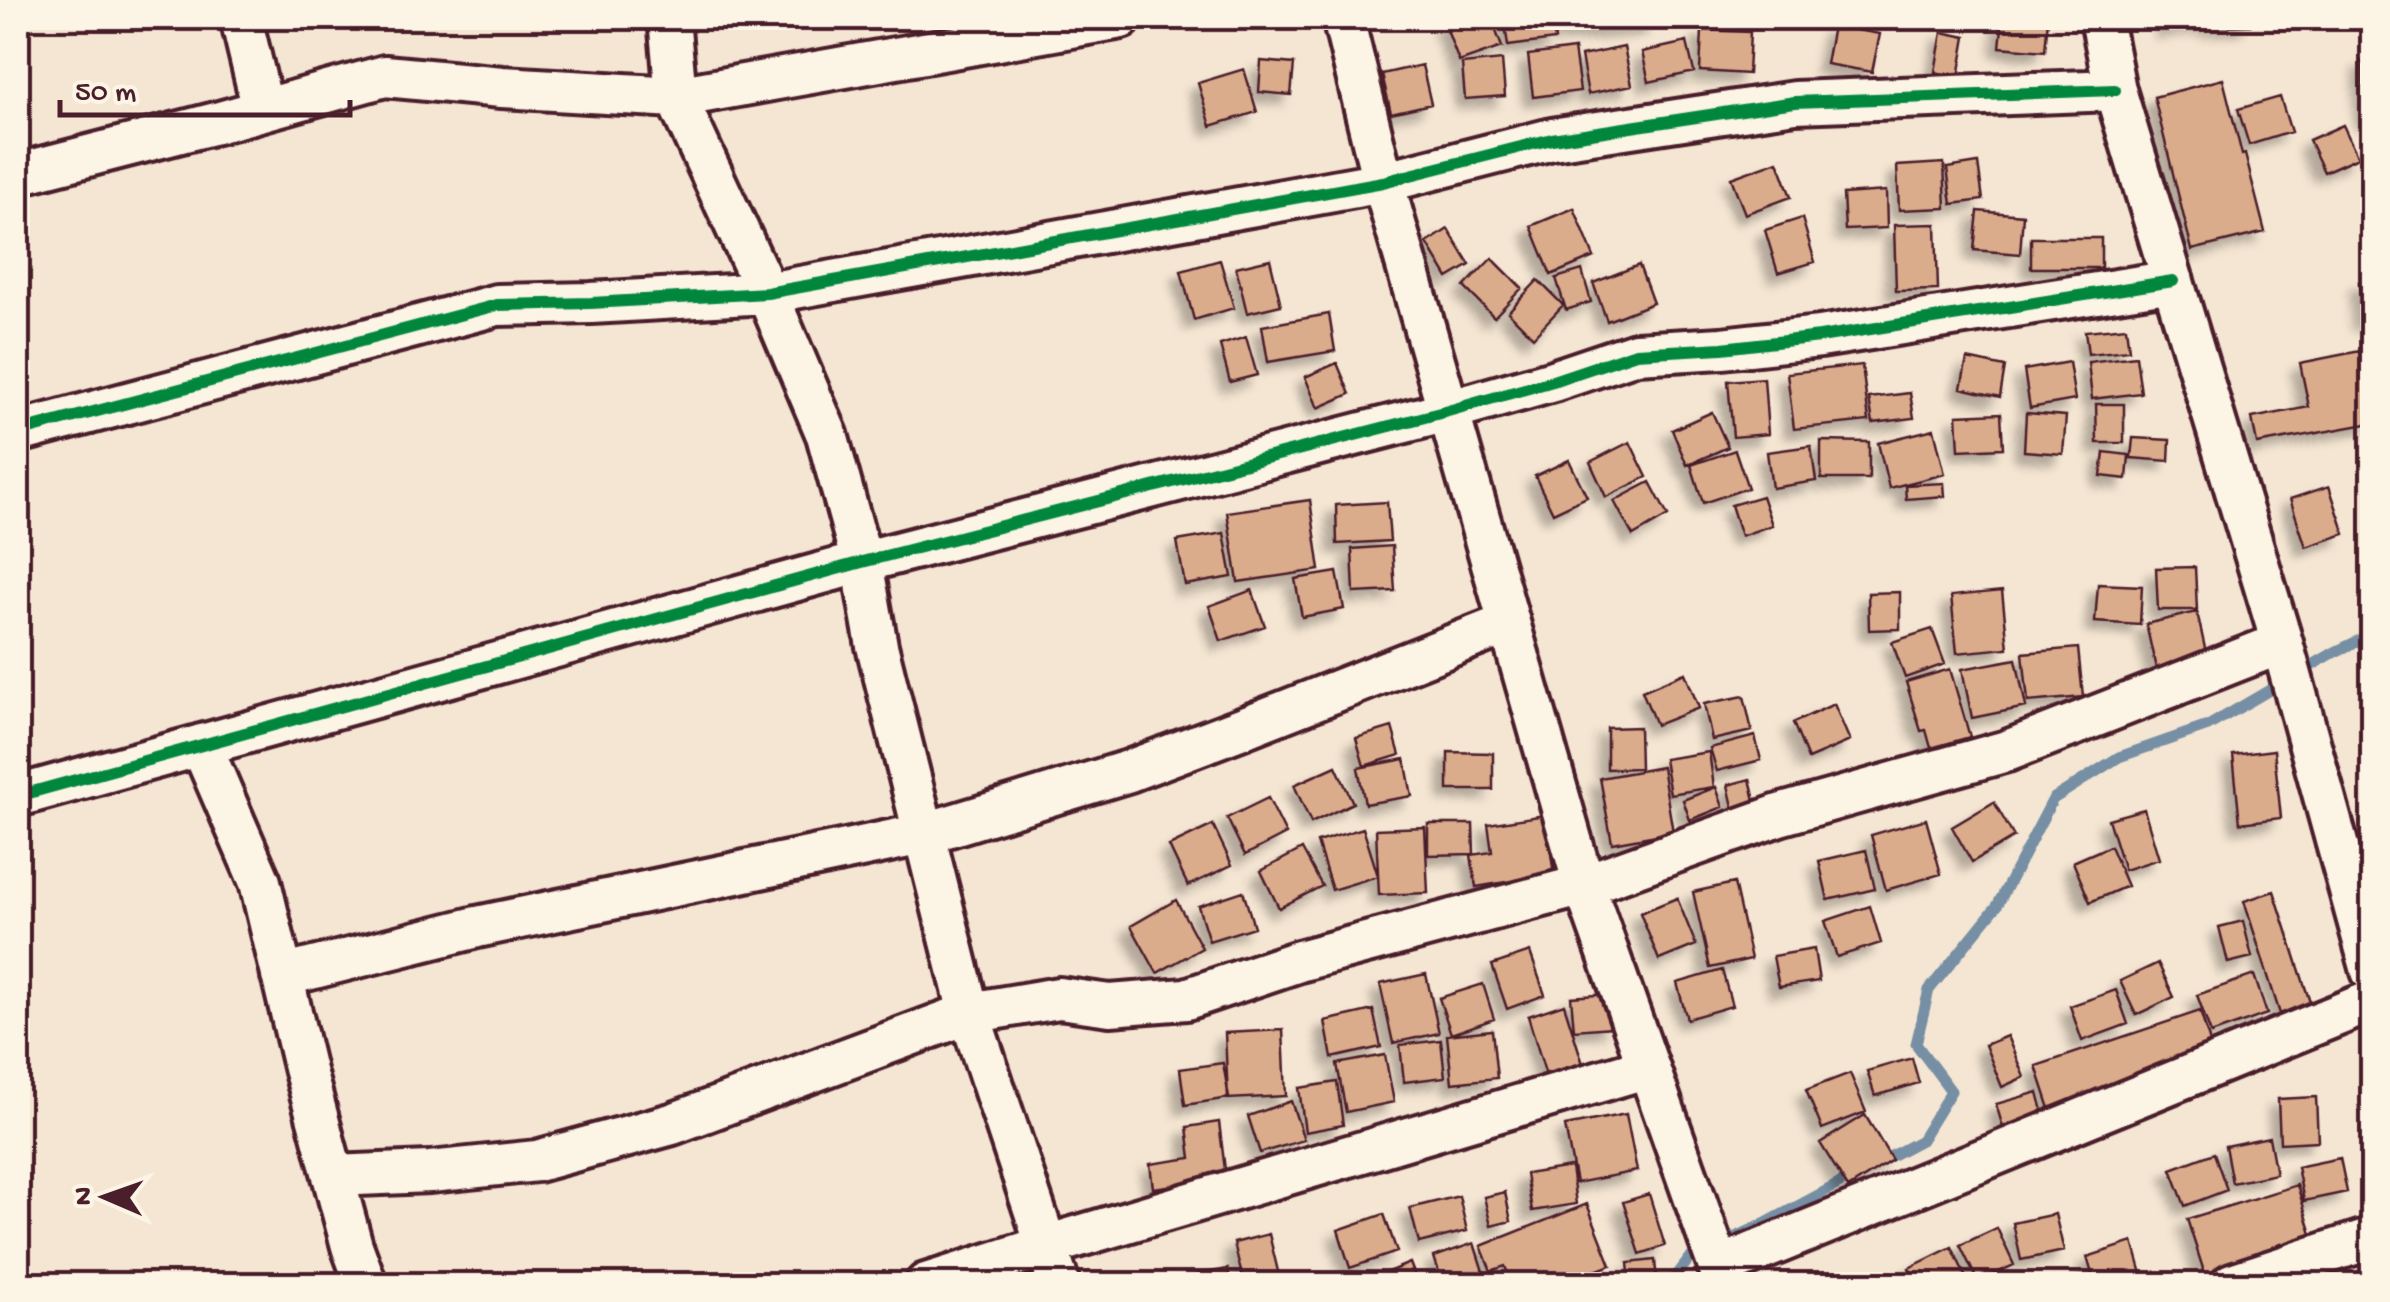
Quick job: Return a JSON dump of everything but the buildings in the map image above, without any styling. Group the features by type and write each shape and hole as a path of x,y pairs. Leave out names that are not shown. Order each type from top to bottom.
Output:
{"street":[{"path":"242,18 263,110"},
{"path":"669,18 676,96 827,435 862,562 877,646 969,1012 1060,1284"},
{"path":"18,174 386,76 676,96 1122,18"},
{"path":"1343,18 1383,182 1584,885 1722,1276 2372,1001"},
{"path":"2101,18 2115,90 2282,642 2372,971"},
{"path":"18,432 497,306 767,293 1383,182 1552,138 1795,102 2115,90"},
{"path":"18,796 862,562 1448,411 1636,353 1820,337 2173,281"},
{"path":"282,976 477,927 923,834 1129,770 1509,623"},
{"path":"333,1176 430,1172 537,1160 672,1124 969,1012 1059,998 1110,1006 1186,999 1298,961 1584,885 1780,815 2008,751 2282,642"},
{"path":"201,744 260,882 333,1176 366,1284"},
{"path":"926,1284 1648,1067"},
{"path":"2232,1284 2372,1238"}],"waterway":[{"path":"1878,1163 1921,1140 1951,1091 1916,1044 1929,990 1997,906 2053,799 2119,757 2208,726 2372,634"},
{"path":"1670,1284 1690,1258 1857,1174"}],"cycle path":[{"path":"18,432 497,305 767,293 1383,182 1552,139 1795,102 2115,90"},
{"path":"18,796 862,562 1448,411 1636,353 1820,337 2173,281"}]}
